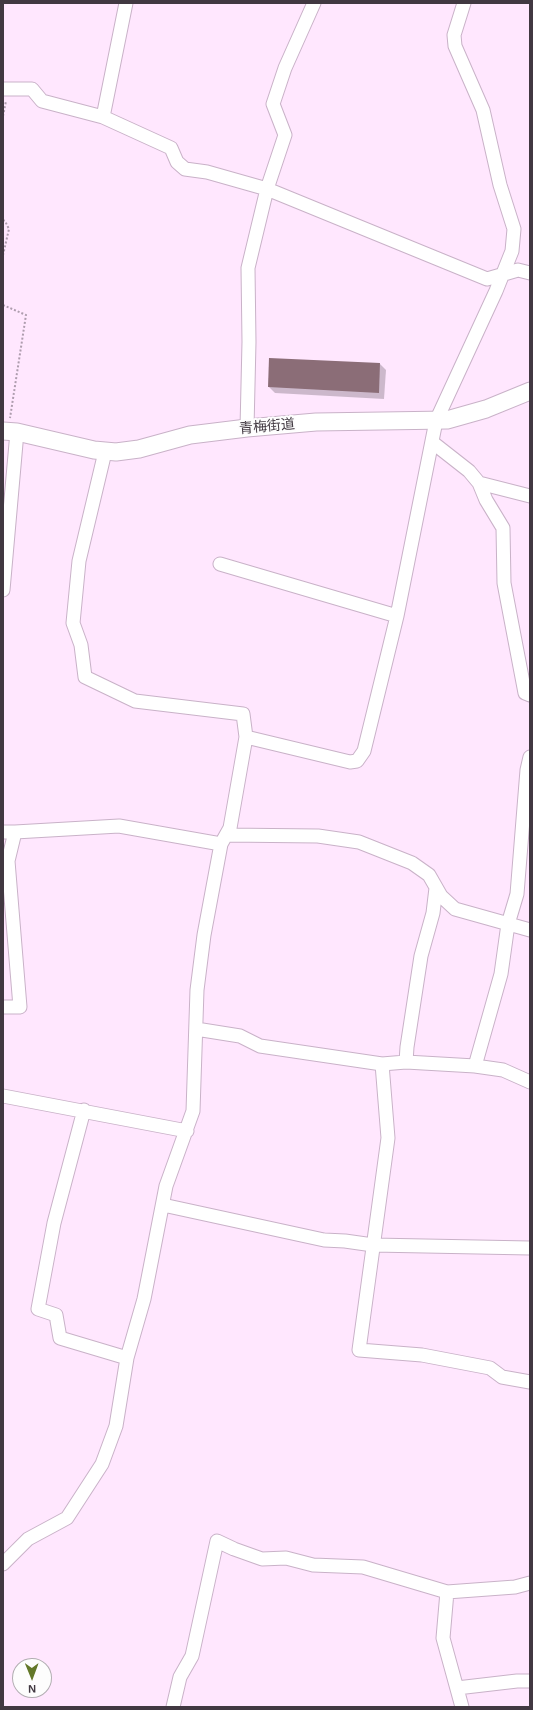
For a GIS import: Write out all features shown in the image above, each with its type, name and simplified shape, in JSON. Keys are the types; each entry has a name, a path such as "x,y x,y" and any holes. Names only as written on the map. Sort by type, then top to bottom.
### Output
{"main road":[{"name":"青梅街道","path":"9,432 105,452 139,449 190,435 247,428 316,422 447,420 486,409 530,391"}],"street":[{"path":"103,117 126,3"},
{"path":"247,428 249,342 248,268 267,189 285,134 273,104 285,68 314,3"},
{"path":"246,737 350,762 357,761 364,751 397,616 436,420 504,273 512,251 514,229 500,184 483,110 455,46 454,35 464,3"},
{"path":"5,89 32,90 42,101 103,117 171,148 177,162 185,169 206,172 267,189 487,280 504,273 518,270 530,273"},
{"path":"3,590 9,432"},
{"path":"432,442 479,483 486,500 503,528 504,583 525,693 530,695"},
{"path":"3,1564 28,1539 67,1518 102,1464 116,1426 127,1358 144,1298 166,1186 194,1111 197,990 204,935 224,839 230,828 246,737 244,714 135,701 85,677 81,645 73,623 78,561 105,452"},
{"path":"479,483 530,496"},
{"path":"220,564 397,616"},
{"path":"475,1066 501,974 508,924 517,894 526,770 530,757"},
{"path":"3,1007 20,1007 8,861 9,832 119,826 224,839 318,836 359,842 412,863 429,874 440,896 455,909 530,930"},
{"path":"406,1062 421,956 433,913 436,888"},
{"path":"196,1029 240,1036 260,1046 382,1064 406,1062 475,1066 503,1070 530,1082"},
{"path":"382,1064 388,1138 359,1350 422,1355 490,1368 502,1377 530,1382"},
{"path":"3,1096 84,1110 187,1131"},
{"path":"84,1110 54,1223 38,1308 56,1315 60,1338 127,1358"},
{"path":"163,1204 324,1240 373,1245 530,1248"},
{"path":"173,1707 180,1677 192,1656 217,1541 262,1559 286,1558 313,1565 363,1567 447,1592 515,1587 530,1583"},
{"path":"447,1592 443,1638 462,1707"},
{"path":"457,1688 517,1681 530,1681"}],"path":[{"path":"3,116 5,89"},
{"path":"3,220 5,220 8,229 3,255"},
{"path":"3,305 26,315 9,432"}],"building":[{"path":"269,358 380,363 379,393 268,387"}]}
